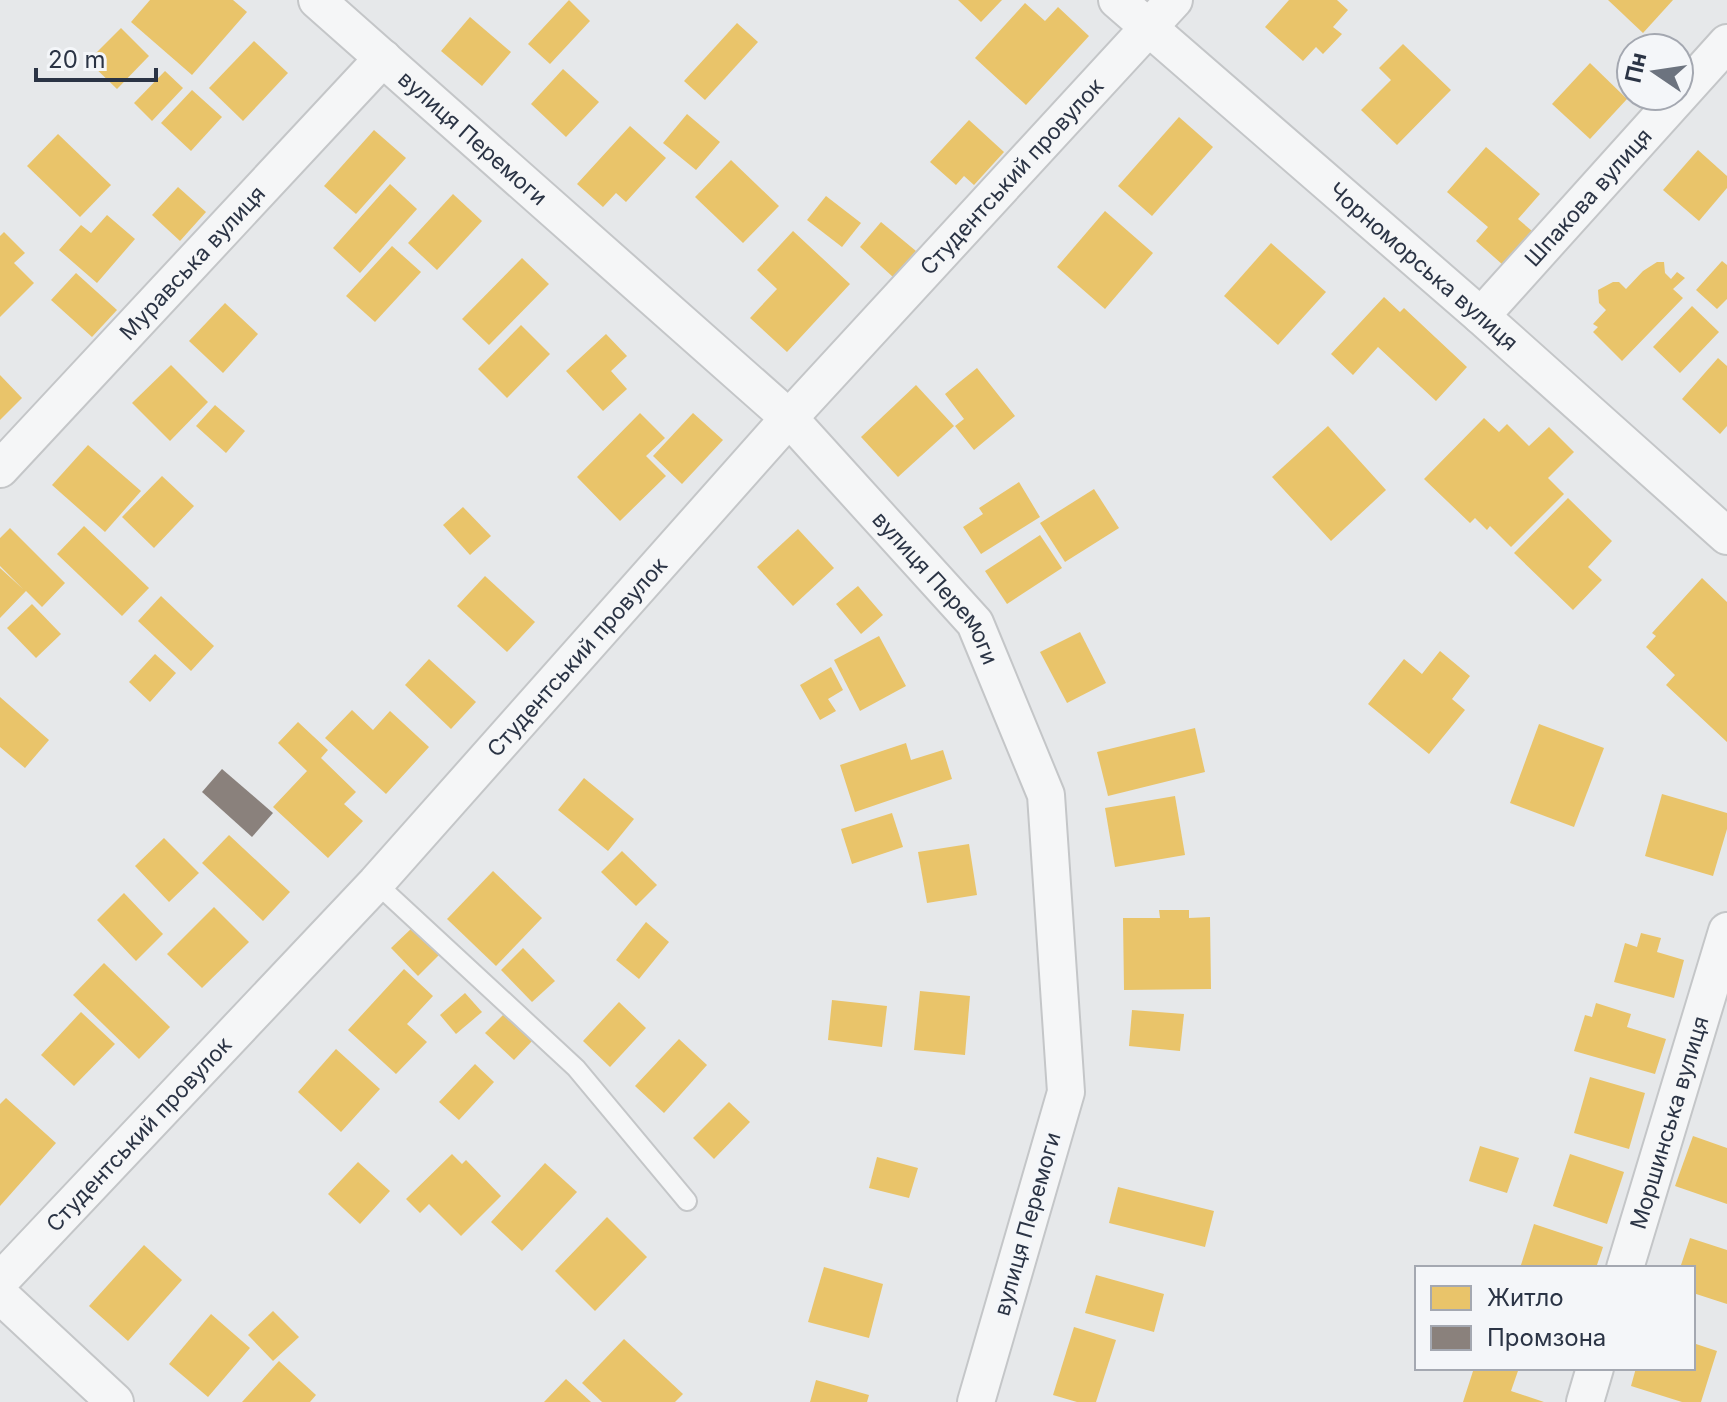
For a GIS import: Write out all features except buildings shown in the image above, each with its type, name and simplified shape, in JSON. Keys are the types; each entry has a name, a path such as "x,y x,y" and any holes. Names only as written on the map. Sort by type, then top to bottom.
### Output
{"street":[{"name":"вулиця Перемоги","path":"317,0 789,418 975,623 1046,795 1066,1092 976,1402"},
{"name":"Чорноморська вулиця","path":"1117,0 1481,316 1727,536"},
{"name":"Студентський провулок","path":"0,1281 376,883 789,418 1174,0"},
{"name":"Шпакова вулиця","path":"1481,316 1727,43"},
{"name":"Муравська вулиця","path":"0,469 383,58"},
{"name":"Моршинська вулиця","path":"1626,1266 1727,931"},
{"path":"0,1295 115,1402"},
{"path":"1585,1402 1594,1370"}],"lane":[{"path":"376,883 576,1068 687,1201"}]}
